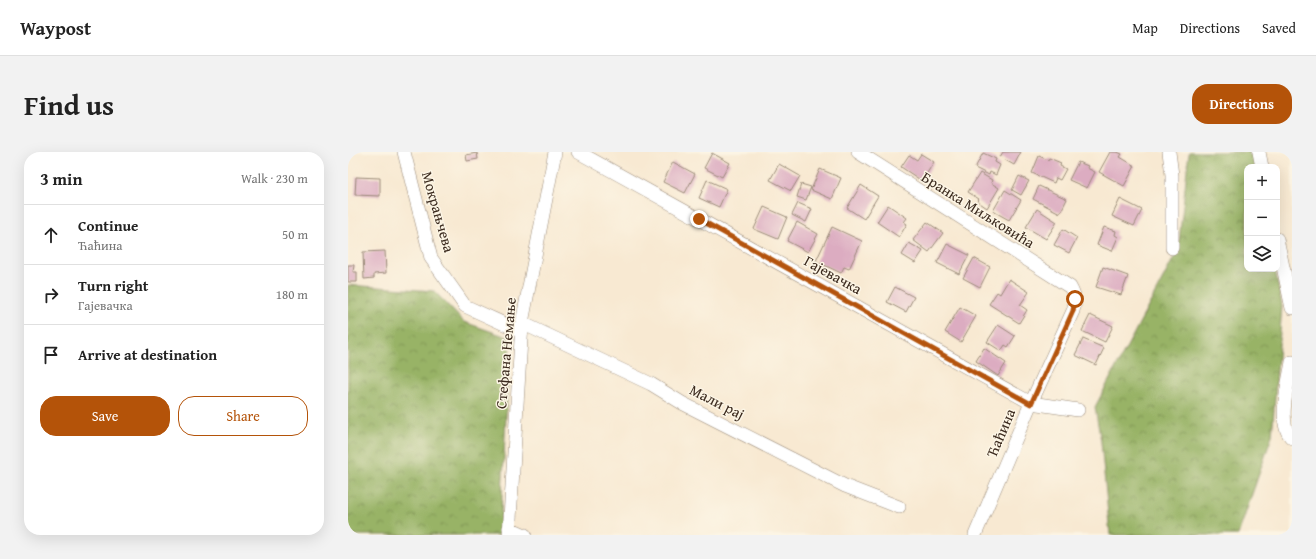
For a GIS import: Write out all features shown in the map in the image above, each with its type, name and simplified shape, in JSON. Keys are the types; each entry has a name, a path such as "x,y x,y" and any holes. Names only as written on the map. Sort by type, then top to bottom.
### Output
{"street":[{"name":"Мокрањчева","path":"404,152 431,258 465,306 522,328"},
{"name":"Стефана Немање","path":"509,532 522,328 554,152"},
{"name":"Гајевачка","path":"578,152 1031,404 1078,410"},
{"name":"Бранка Миљковића","path":"858,152 1070,287 1075,299"},
{"path":"1169,152 1172,175 1172,248"},
{"path":"1259,152 1261,164"},
{"path":"1280,253 1292,308"},
{"name":"Ћаћина","path":"975,535 1031,404 1073,311 1075,299"},
{"name":"Мали рај","path":"522,328 650,384 845,486 899,507"},
{"path":"1292,362 1284,414 1288,435 1292,438"},
{"path":"509,532 525,535"}],"green space":[{"path":"1189,152 1253,152 1255,164 1244,164 1244,272 1276,272 1282,306 1272,436 1238,535 1110,535 1101,442 1095,407 1178,250"},
{"path":"348,285 434,291 464,322 510,338 500,535 348,535"}],"building":[{"path":"1003,152 1021,152 1014,165 1000,157"},
{"path":"1110,152 1122,154 1120,157 1135,166 1124,186 1099,172"},
{"path":"477,153 478,159 467,161 466,155"},
{"path":"712,153 730,163 722,177 704,168"},
{"path":"983,153 996,159 995,162 1000,165 996,175 990,172 989,175 975,168"},
{"path":"921,154 934,162 922,181 901,167 909,155 917,160"},
{"path":"1039,156 1061,163 1060,166 1066,169 1060,180 1056,178 1054,183 1032,173"},
{"path":"673,162 695,174 685,193 663,182"},
{"path":"1078,162 1088,166 1087,168 1095,172 1087,188 1069,180"},
{"path":"779,164 800,176 791,191 770,180"},
{"path":"820,169 841,178 832,199 811,190"},
{"path":"980,173 992,180 991,183 999,188 987,208 977,201 979,199 968,192"},
{"path":"1019,176 1029,181 1021,195 1012,190"},
{"path":"356,177 380,178 380,196 355,195"},
{"path":"707,180 727,189 719,207 699,198"},
{"path":"801,184 811,187 806,200 797,197"},
{"path":"861,185 878,196 864,219 847,208"},
{"path":"1039,186 1067,199 1060,213 1033,199"},
{"path":"1005,190 1021,200 1009,220 993,211"},
{"path":"1120,199 1142,210 1134,226 1112,216"},
{"path":"798,203 812,209 806,222 792,215"},
{"path":"888,205 907,218 904,222 907,224 899,237 877,222"},
{"path":"764,207 787,217 778,239 754,229"},
{"path":"1037,209 1057,222 1046,239 1026,227"},
{"path":"797,222 818,234 808,252 787,241"},
{"path":"927,222 943,233 929,252 913,240"},
{"path":"832,227 862,241 849,269 844,267 841,273 816,261"},
{"path":"1104,227 1116,231 1115,235 1118,237 1112,251 1097,245"},
{"path":"1063,229 1077,238 1069,253 1054,245"},
{"path":"909,243 923,251 915,263 902,255"},
{"path":"947,244 969,255 959,274 937,263"},
{"path":"385,251 386,273 374,274 374,278 364,279 363,252"},
{"path":"974,258 990,267 980,287 963,278"},
{"path":"348,265 354,265 353,272 357,272 357,282 348,282"},
{"path":"1103,267 1128,276 1121,295 1096,287"},
{"path":"1009,279 1029,292 1020,305 1027,310 1019,323 989,304 997,292 1000,294"},
{"path":"895,287 914,297 906,312 887,302"},
{"path":"960,307 976,316 961,342 945,332"},
{"path":"1090,315 1113,326 1105,342 1082,331"},
{"path":"998,325 1015,336 1008,347 1005,345 1001,351 987,342"},
{"path":"1083,339 1104,348 1096,365 1075,355"},
{"path":"984,348 1006,363 998,376 976,361"}],"route":[{"path":"699,219 822,286 1031,404 1073,311 1075,299"}]}
